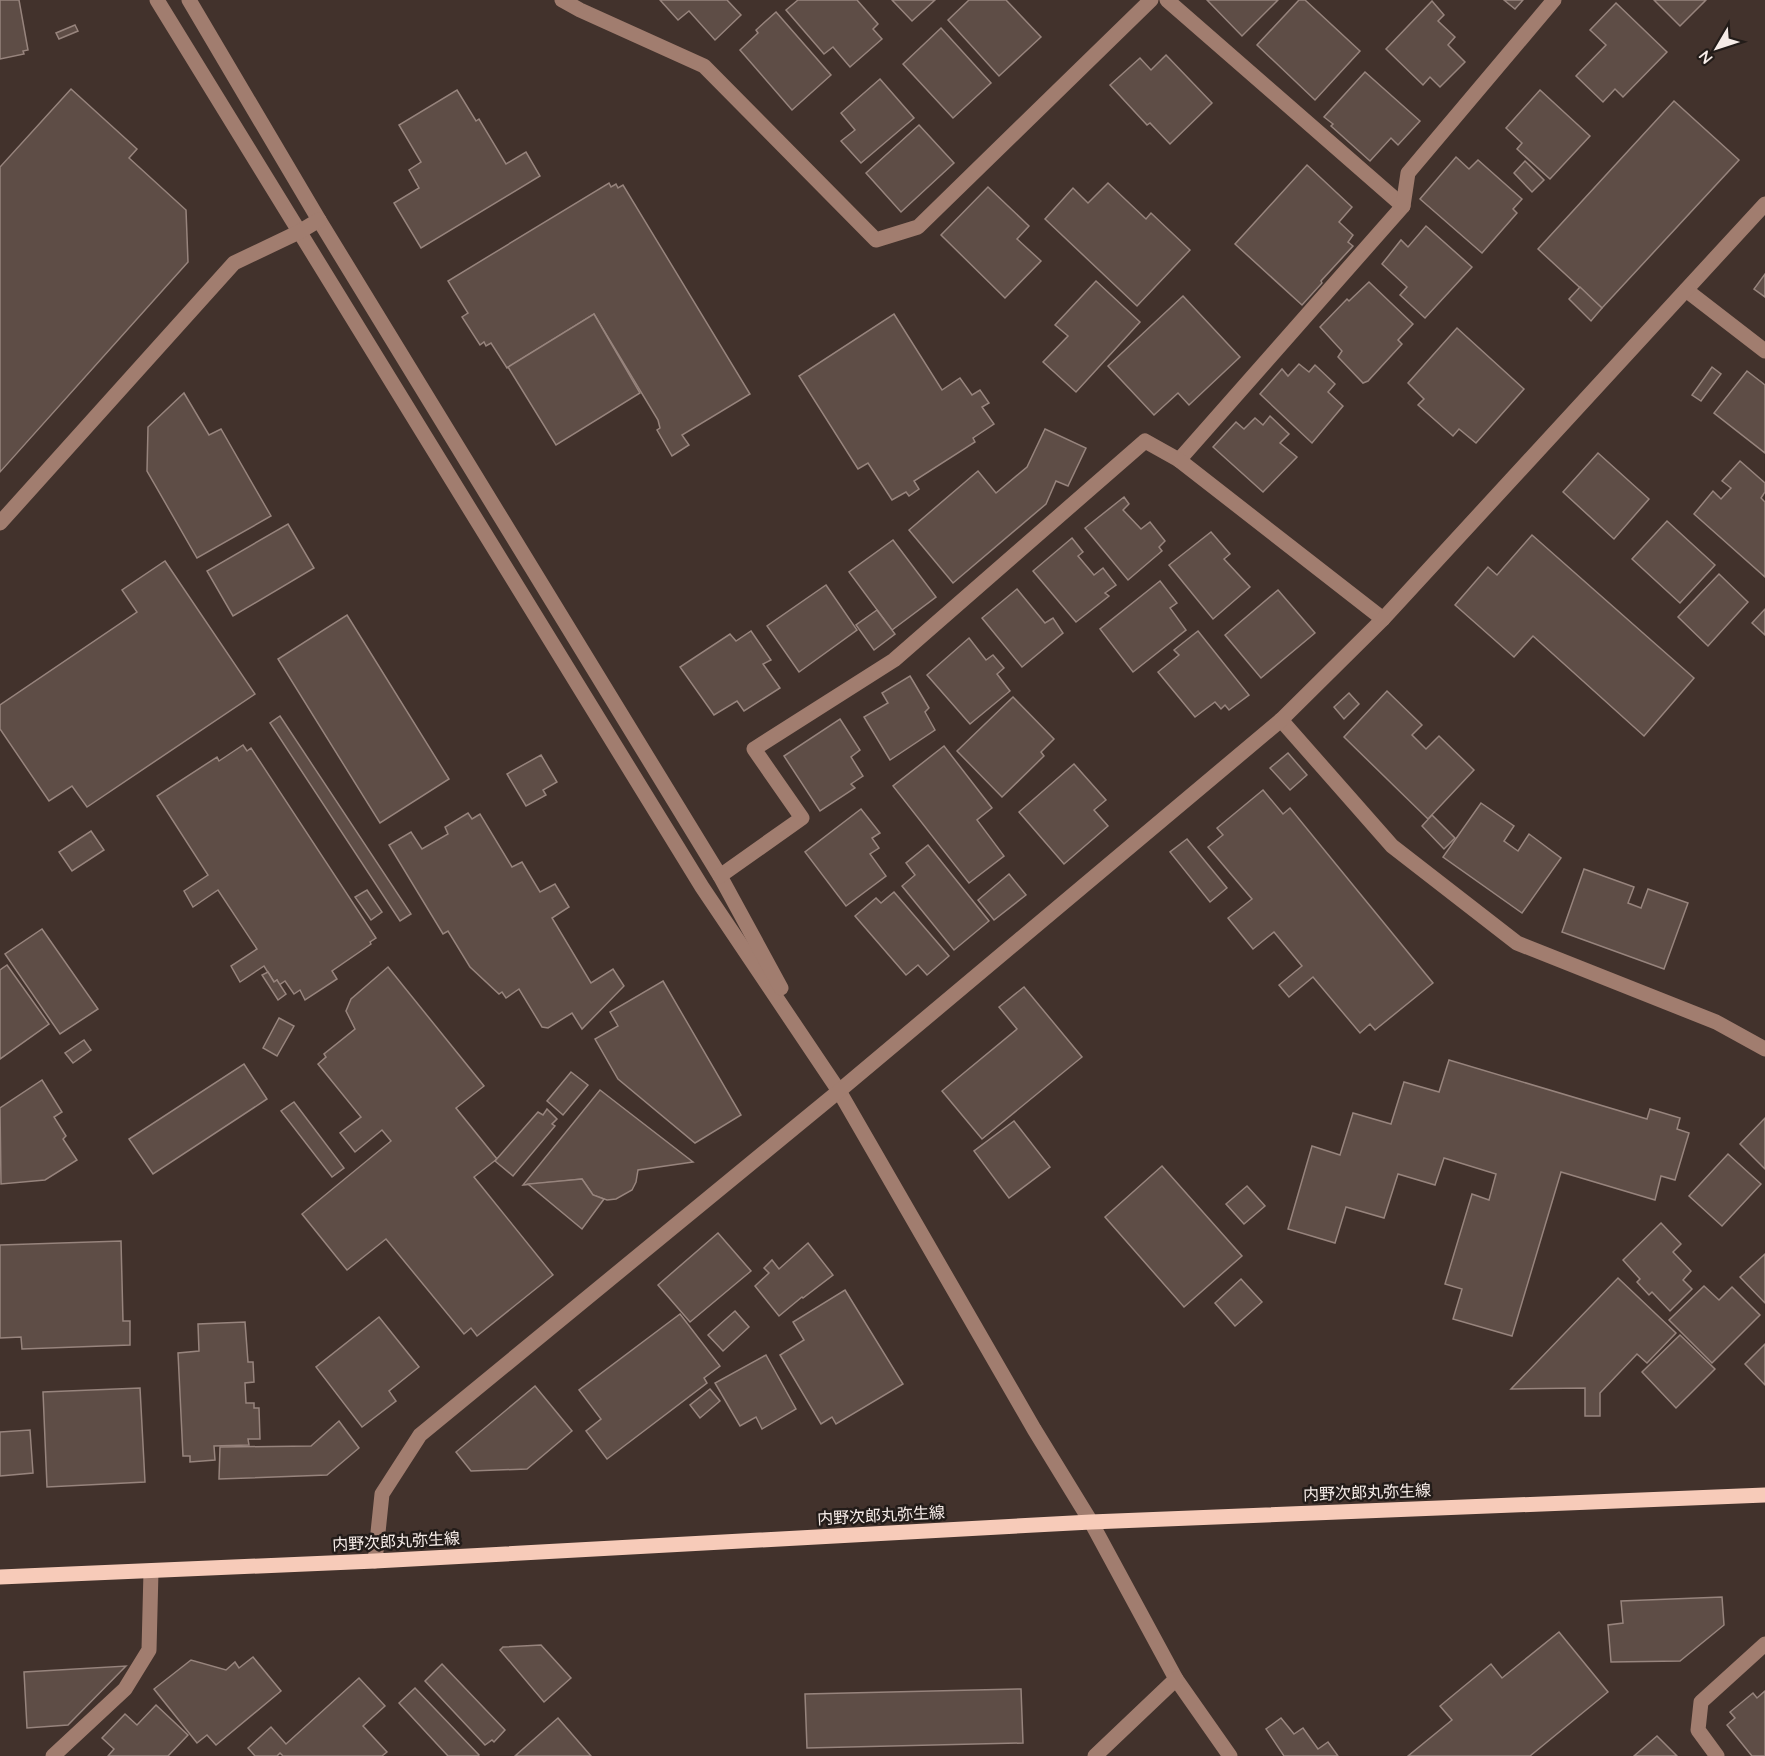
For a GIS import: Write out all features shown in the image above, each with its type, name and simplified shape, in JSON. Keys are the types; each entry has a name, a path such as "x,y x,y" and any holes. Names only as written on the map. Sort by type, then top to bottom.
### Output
{"main road":[{"name":"内野次郎丸弥生線","path":"0,1577 375,1561 1091,1522 1765,1495"}],"street":[{"path":"157,0 702,886 839,1091 1028,1418 1091,1522 1176,1679 1230,1756"},
{"path":"189,0 319,220 720,876 823,1066"},
{"path":"562,0 585,5 704,66 876,240 918,227 1151,0"},
{"path":"1167,0 1403,206"},
{"path":"1179,460 1403,206 1408,173 1554,0"},
{"path":"375,1561 382,1494 420,1435 839,1091 1281,720 1383,620 1765,204"},
{"path":"0,523 234,263 319,220"},
{"path":"1686,290 1765,351"},
{"path":"720,876 802,818 754,748 894,660 1145,441 1179,460 1383,620"},
{"path":"1281,720 1392,846 1517,943 1716,1022 1765,1049"},
{"path":"53,1756 126,1689 149,1650 151,1571"},
{"path":"1718,1756 1698,1730 1701,1702 1765,1644"},
{"path":"1095,1756 1176,1679"}],"building":[{"path":"0,0 19,0 28,50 23,51 24,54 0,59"},
{"path":"660,0 727,0 741,15 715,40 689,11 678,20"},
{"path":"798,0 857,0 878,24 873,29 882,39 850,67 833,47 824,54 786,10"},
{"path":"892,0 935,0 912,21"},
{"path":"969,0 1006,0 1041,37 999,76 948,20"},
{"path":"1207,0 1278,0 1242,36"},
{"path":"1299,0 1305,0 1360,51 1315,100 1257,45"},
{"path":"1504,0 1523,0 1515,9"},
{"path":"1654,0 1706,0 1680,26"},
{"path":"1432,1 1444,15 1438,21 1455,37 1448,45 1465,62 1440,87 1430,77 1423,85 1386,49"},
{"path":"1616,3 1667,52 1623,97 1615,89 1603,102 1576,76 1606,45 1590,30"},
{"path":"776,12 831,75 792,110 740,50 758,33 756,30"},
{"path":"75,25 78,31 59,39 56,33"},
{"path":"941,28 991,83 953,118 903,64"},
{"path":"1166,55 1212,103 1170,144 1150,123 1147,125 1110,85 1140,58 1151,70"},
{"path":"1365,72 1420,121 1398,145 1391,138 1370,161 1324,117"},
{"path":"880,79 914,118 861,163 841,141 855,130 841,113"},
{"path":"71,89 137,149 129,158 186,210 188,262 0,472 0,167"},
{"path":"457,90 476,121 479,119 506,164 526,152 540,176 421,248 394,203 419,188 409,170 421,162 399,125"},
{"path":"1540,90 1590,136 1550,179 1517,149 1522,143 1506,128"},
{"path":"1674,101 1739,160 1602,308 1538,249"},
{"path":"919,125 954,163 901,212 866,173"},
{"path":"1456,157 1469,169 1478,160 1522,199 1513,209 1517,213 1482,253 1420,199"},
{"path":"1525,161 1544,180 1532,192 1514,173"},
{"path":"1307,165 1352,207 1339,222 1353,235 1348,242 1353,246 1302,305 1235,244"},
{"path":"609,183 611,187 616,184 618,188 623,185 750,394 682,435 689,445 672,456 657,430 660,428 658,420 594,314 507,368 491,343 486,346 484,342 480,345 462,317 468,313 448,281"},
{"path":"1108,183 1146,219 1151,213 1190,250 1137,306 1045,219 1073,188 1088,203"},
{"path":"988,187 1029,226 1017,239 1041,261 1005,298 941,235"},
{"path":"1426,226 1472,267 1425,318 1400,295 1407,287 1382,264 1401,240 1408,247"},
{"path":"1765,274 1765,297 1754,289"},
{"path":"1096,281 1140,322 1076,392 1043,362 1068,336 1055,325"},
{"path":"1369,282 1413,324 1398,340 1402,344 1368,381 1363,383 1338,357 1342,351 1320,327 1347,299 1349,301"},
{"path":"1580,287 1602,308 1591,321 1569,299"},
{"path":"1183,296 1240,357 1189,405 1178,393 1154,415 1108,366"},
{"path":"594,314 640,393 556,445 508,367"},
{"path":"894,314 942,390 960,378 972,395 980,390 989,403 982,407 994,424 973,438 975,442 914,481 919,489 909,496 906,492 892,500 868,463 858,469 799,376"},
{"path":"1457,328 1524,389 1476,443 1459,429 1453,436 1418,405 1424,399 1408,383"},
{"path":"1299,364 1309,372 1315,365 1335,384 1328,392 1343,406 1312,443 1260,394 1282,369 1288,376"},
{"path":"1712,367 1721,374 1701,401 1692,395"},
{"path":"1747,371 1765,385 1765,453 1714,413"},
{"path":"184,393 209,435 221,429 271,516 197,558 147,471 148,427"},
{"path":"1270,416 1289,434 1280,443 1297,457 1263,492 1213,447 1236,422 1244,429 1255,418 1263,425"},
{"path":"1045,429 1086,448 1068,486 1056,481 1046,504 953,583 909,530 978,471 996,493 1027,467"},
{"path":"1598,453 1649,499 1614,539 1563,492"},
{"path":"1740,461 1765,483 1765,492 1761,498 1765,502 1765,577 1694,514 1713,491 1721,499 1731,488 1722,481"},
{"path":"1124,497 1129,504 1123,510 1141,529 1150,522 1165,541 1159,547 1162,551 1128,580 1085,528"},
{"path":"1667,521 1715,565 1680,603 1632,559"},
{"path":"288,524 314,568 233,616 207,571"},
{"path":"1211,532 1230,554 1224,559 1250,587 1213,619 1169,565"},
{"path":"1532,535 1694,678 1644,736 1533,636 1514,657 1455,605 1488,567 1497,575"},
{"path":"1072,538 1083,552 1078,556 1094,575 1103,568 1116,585 1105,593 1109,596 1076,622 1033,571"},
{"path":"893,540 936,597 892,630 849,572"},
{"path":"165,561 255,694 87,807 72,786 49,801 0,729 0,705 137,612 122,590"},
{"path":"1719,574 1748,602 1708,646 1678,617"},
{"path":"1160,581 1177,603 1170,608 1186,630 1133,672 1100,629"},
{"path":"826,585 857,630 799,672 767,626"},
{"path":"1017,589 1045,623 1053,618 1063,633 1022,667 982,618"},
{"path":"1278,590 1315,633 1261,678 1225,635"},
{"path":"1765,609 1765,635 1752,623"},
{"path":"877,610 895,634 874,650 856,625"},
{"path":"347,615 449,779 380,823 278,659"},
{"path":"751,631 771,660 763,664 780,688 744,711 737,701 714,715 680,667 730,634 736,641"},
{"path":"1198,631 1249,695 1229,710 1225,705 1221,709 1215,702 1195,717 1158,672 1179,655 1174,650"},
{"path":"969,638 986,660 993,655 1004,668 997,674 1010,691 970,724 927,675"},
{"path":"910,676 929,708 925,712 935,730 890,760 864,717 888,703 882,693"},
{"path":"1387,691 1422,725 1412,735 1426,749 1439,736 1474,770 1428,819 1344,737"},
{"path":"1349,693 1359,704 1344,719 1334,707"},
{"path":"1013,697 1054,739 1041,752 1044,756 1002,797 957,751"},
{"path":"280,716 411,914 400,921 270,723"},
{"path":"840,719 860,750 851,757 863,776 851,784 855,788 820,811 784,756"},
{"path":"243,745 247,751 251,748 376,938 370,942 371,944 332,971 337,979 305,1000 300,990 294,994 285,981 279,985 277,980 274,982 264,966 240,982 231,966 257,949 218,890 193,907 184,891 208,875 157,796 217,757 219,761"},
{"path":"944,746 992,808 977,820 1004,856 969,883 893,786"},
{"path":"1288,753 1307,775 1290,790 1270,768"},
{"path":"541,755 557,782 543,790 546,795 526,806 507,774"},
{"path":"1074,764 1106,800 1094,810 1108,826 1064,864 1019,812"},
{"path":"1263,790 1283,814 1290,808 1433,983 1375,1030 1370,1024 1360,1033 1313,977 1289,997 1279,985 1302,966 1274,932 1253,949 1228,918 1252,899 1208,847 1223,835 1217,828"},
{"path":"1481,803 1514,826 1504,841 1518,851 1529,834 1561,858 1522,913 1443,857"},
{"path":"861,809 880,833 872,838 879,848 870,854 886,876 846,906 805,852"},
{"path":"468,813 472,819 480,814 512,867 522,862 540,892 555,884 569,907 552,918 591,983 613,969 624,986 582,1029 572,1013 548,1028 542,1027 519,989 506,998 502,992 499,994 470,967 448,931 443,934 389,845 411,832 422,849 448,834 445,827"},
{"path":"1432,815 1455,838 1444,849 1422,826"},
{"path":"91,831 104,850 72,871 59,852"},
{"path":"1187,839 1227,888 1210,902 1170,852"},
{"path":"928,845 989,921 954,950 902,886 915,875 906,863"},
{"path":"1584,869 1634,887 1628,903 1641,908 1648,889 1688,903 1664,969 1562,932"},
{"path":"1009,874 1026,895 994,920 978,900"},
{"path":"367,890 382,912 371,920 355,897"},
{"path":"894,892 949,956 927,975 918,965 906,975 855,916 876,898 881,903"},
{"path":"42,929 98,1009 60,1034 5,954"},
{"path":"7,965 49,1024 0,1059 0,970"},
{"path":"388,967 484,1086 456,1108 497,1159 474,1177 553,1275 477,1336 471,1328 464,1334 386,1239 347,1270 302,1214 391,1141 382,1130 355,1152 340,1133 361,1117 318,1064 326,1057 324,1054 355,1029 346,1011 351,999"},
{"path":"268,972 274,982 277,980 286,994 278,1000 262,975"},
{"path":"663,981 741,1115 695,1143 618,1079 595,1039 618,1026 610,1012"},
{"path":"1024,987 1082,1057 982,1139 942,1091 1017,1029 999,1007"},
{"path":"279,1018 294,1026 277,1056 263,1048"},
{"path":"84,1040 91,1050 73,1063 65,1053"},
{"path":"1449,1060 1647,1119 1650,1109 1680,1118 1677,1129 1689,1133 1675,1180 1661,1176 1655,1200 1561,1172 1512,1336 1453,1319 1462,1289 1445,1284 1472,1194 1489,1200 1496,1174 1444,1158 1435,1185 1398,1174 1384,1218 1346,1207 1335,1243 1288,1229 1312,1146 1340,1155 1353,1113 1391,1124 1404,1082 1439,1092"},
{"path":"244,1064 267,1099 153,1174 129,1139"},
{"path":"571,1072 588,1085 563,1115 547,1101"},
{"path":"42,1080 62,1112 54,1117 66,1136 63,1139 77,1160 45,1180 1,1184 0,1108"},
{"path":"600,1090 693,1162 638,1170 632,1190 616,1199 607,1200 593,1195 582,1179 523,1185"},
{"path":"294,1102 344,1168 332,1177 281,1111"},
{"path":"547,1109 557,1119 552,1124 555,1126 513,1176 495,1161 538,1112 543,1115"},
{"path":"1765,1118 1765,1169 1740,1144"},
{"path":"1014,1121 1050,1167 1009,1198 974,1151"},
{"path":"1728,1154 1761,1184 1722,1226 1689,1196"},
{"path":"1162,1166 1242,1256 1184,1307 1105,1217"},
{"path":"582,1179 593,1195 604,1199 582,1229 528,1184"},
{"path":"1247,1186 1265,1206 1244,1224 1226,1204"},
{"path":"1661,1223 1681,1244 1673,1252 1691,1271 1683,1280 1692,1289 1670,1311 1652,1292 1649,1295 1637,1282 1640,1279 1623,1260"},
{"path":"718,1233 751,1271 690,1322 658,1285"},
{"path":"121,1241 123,1321 130,1321 130,1345 22,1349 21,1337 0,1338 0,1245"},
{"path":"808,1243 833,1275 779,1316 755,1286 769,1273 764,1268 772,1260 779,1269"},
{"path":"1765,1254 1765,1303 1740,1277"},
{"path":"1618,1278 1676,1333 1647,1363 1637,1354 1600,1393 1600,1416 1585,1416 1585,1388 1511,1389"},
{"path":"1241,1279 1262,1302 1235,1326 1215,1303"},
{"path":"1704,1286 1719,1300 1732,1287 1760,1315 1712,1363 1669,1320"},
{"path":"845,1290 903,1384 836,1424 832,1417 821,1424 780,1355 804,1340 793,1322"},
{"path":"735,1311 749,1327 723,1351 708,1335"},
{"path":"680,1314 720,1366 704,1378 707,1383 607,1459 586,1431 601,1419 579,1390"},
{"path":"379,1317 419,1367 389,1391 396,1401 362,1427 316,1367"},
{"path":"245,1322 248,1362 253,1362 254,1382 245,1383 246,1403 254,1403 254,1408 259,1408 260,1439 248,1439 249,1445 214,1446 215,1460 190,1462 190,1456 183,1456 178,1353 199,1351 198,1324"},
{"path":"1680,1335 1715,1369 1676,1408 1642,1372"},
{"path":"1765,1344 1765,1385 1745,1364"},
{"path":"766,1355 796,1409 762,1429 756,1417 740,1426 715,1383"},
{"path":"535,1386 572,1431 527,1469 471,1471 456,1452"},
{"path":"140,1388 145,1482 47,1487 43,1392"},
{"path":"710,1389 720,1401 700,1418 690,1405"},
{"path":"339,1421 359,1448 327,1475 219,1479 220,1447 311,1446"},
{"path":"30,1430 33,1473 0,1476 0,1432"},
{"path":"1722,1597 1724,1625 1680,1661 1611,1662 1608,1625 1623,1623 1621,1601"},
{"path":"1559,1632 1608,1692 1530,1756 1408,1756 1452,1720 1440,1706 1491,1664 1502,1678"},
{"path":"541,1645 571,1678 544,1702 500,1650 503,1647"},
{"path":"253,1657 281,1691 216,1745 207,1735 197,1743 154,1689 191,1660 226,1670 235,1662 239,1668"},
{"path":"442,1664 505,1730 494,1742 492,1740 485,1745 425,1681"},
{"path":"126,1666 68,1725 27,1728 24,1672"},
{"path":"359,1678 385,1706 363,1726 387,1752 382,1756 283,1756 280,1753 277,1756 255,1756 248,1748 271,1727 286,1744"},
{"path":"415,1688 478,1756 448,1756 399,1703"},
{"path":"1021,1689 1023,1743 807,1748 805,1694"},
{"path":"1765,1691 1765,1756 1752,1756 1727,1725 1735,1718 1730,1712 1753,1693 1757,1698"},
{"path":"156,1705 188,1735 168,1756 108,1756 114,1749 102,1738 125,1714 137,1725"},
{"path":"558,1718 591,1756 515,1756"},
{"path":"1281,1718 1294,1734 1303,1728 1318,1749 1328,1742 1338,1756 1284,1756 1266,1729"},
{"path":"1657,1736 1677,1756 1634,1756"}]}
